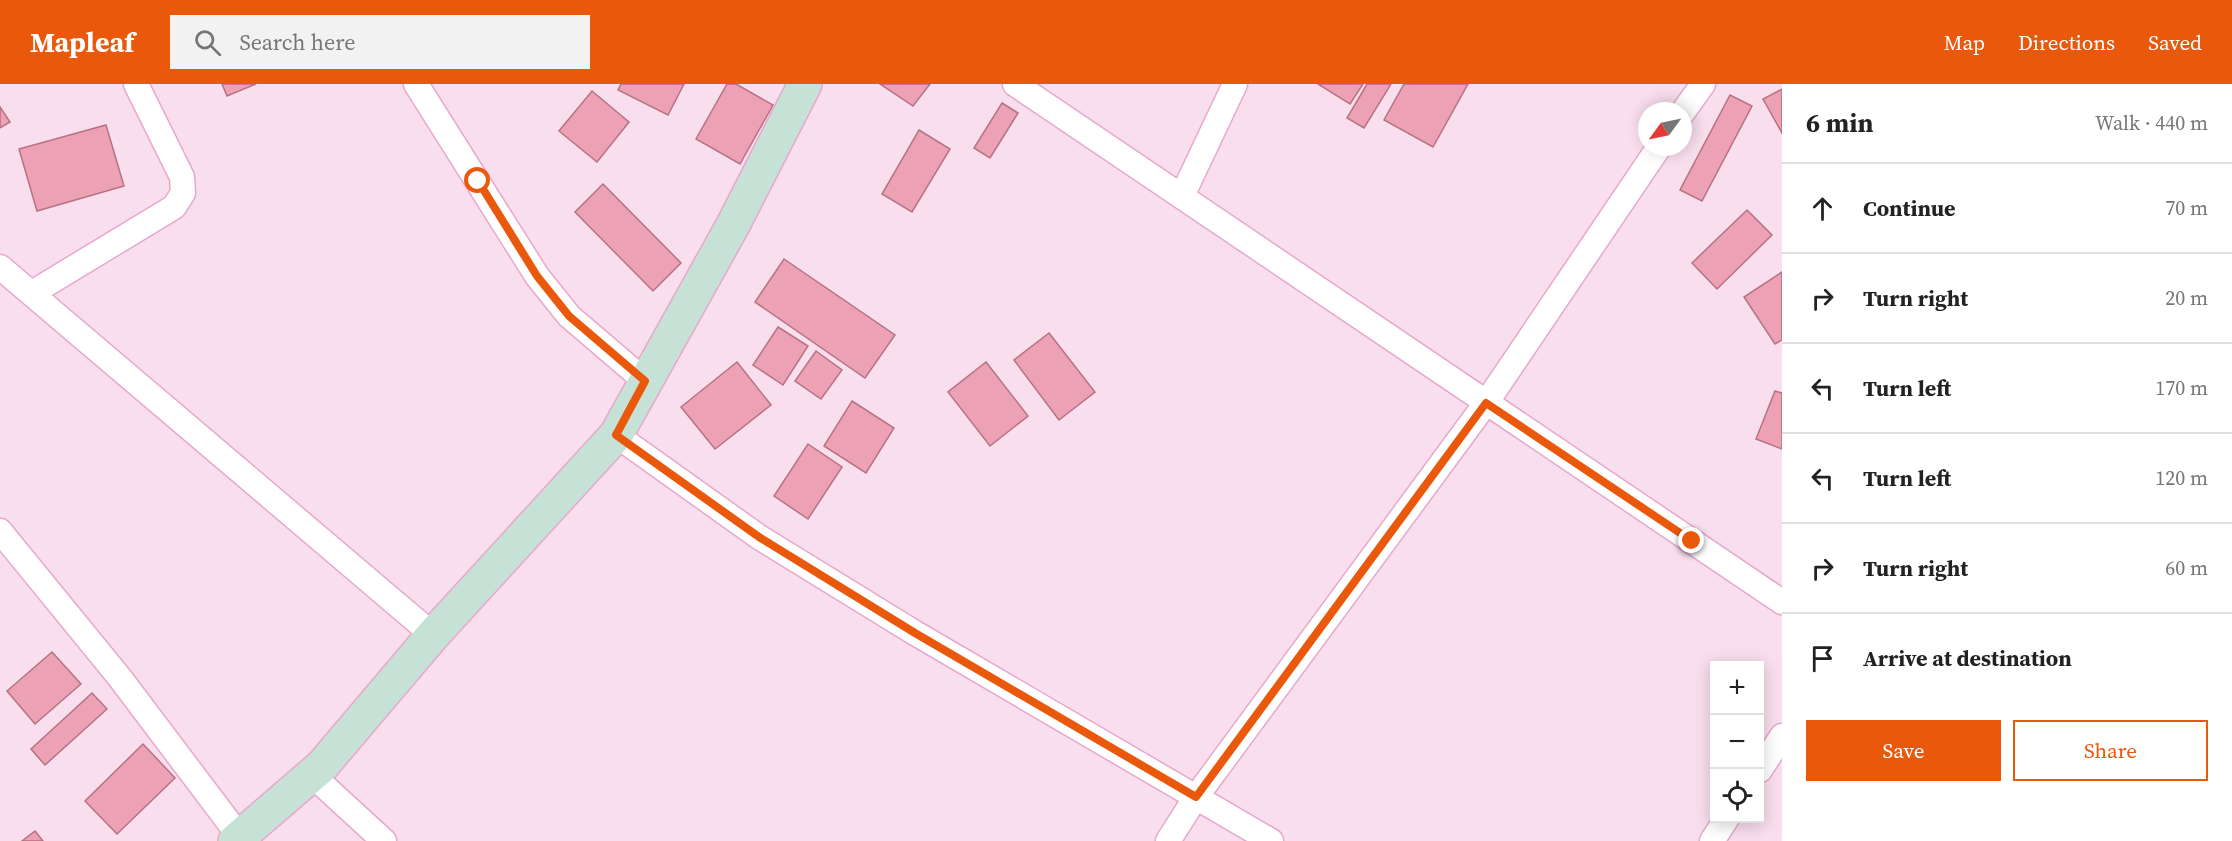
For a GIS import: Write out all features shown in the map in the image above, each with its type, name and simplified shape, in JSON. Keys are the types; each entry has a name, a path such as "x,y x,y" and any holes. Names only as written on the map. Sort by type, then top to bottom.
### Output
{"main road":[{"path":"237,839 312,775 433,635 616,435 732,225 805,84"}],"street":[{"path":"32,293 174,207 183,193 182,177 136,84"},
{"path":"416,84 537,276 569,316 645,381"},
{"path":"1015,84 1782,602"},
{"path":"1182,196 1235,84"},
{"path":"1690,102 1703,84"},
{"path":"1168,841 1196,797 1486,403 1653,156"},
{"path":"0,267 433,635"},
{"path":"616,435 759,537 915,633 1271,841"},
{"path":"0,531 120,678 237,839"},
{"path":"1761,769 1782,736"},
{"path":"312,775 384,841"},
{"path":"1712,841 1724,823"}],"building":[{"path":"222,84 256,84 227,96"},
{"path":"621,84 684,84 668,115 618,90"},
{"path":"727,84 736,84 773,105 740,164 696,139"},
{"path":"880,84 930,84 913,106"},
{"path":"1318,84 1363,84 1350,104"},
{"path":"1367,84 1391,84 1364,128 1347,118"},
{"path":"1404,84 1468,84 1433,147 1384,120"},
{"path":"1782,89 1782,133 1763,99"},
{"path":"592,91 629,122 597,162 559,131"},
{"path":"1730,95 1752,106 1702,201 1680,190"},
{"path":"1002,103 1018,113 990,158 974,148"},
{"path":"0,107 10,122 0,128"},
{"path":"106,125 124,186 37,211 19,149"},
{"path":"919,130 950,149 912,212 882,194"},
{"path":"603,184 681,263 653,291 575,212"},
{"path":"1747,210 1772,235 1717,289 1692,263"},
{"path":"784,259 895,335 865,378 755,302"},
{"path":"1782,272 1782,340 1775,344 1744,297"},
{"path":"778,327 808,346 783,385 753,365"},
{"path":"1049,333 1095,392 1059,420 1014,360"},
{"path":"816,351 842,370 821,399 795,381"},
{"path":"737,362 771,405 715,449 681,407"},
{"path":"986,362 1028,416 990,446 948,392"},
{"path":"1775,391 1782,393 1782,449 1756,439"},
{"path":"852,401 894,428 866,473 824,446"},
{"path":"808,444 842,467 808,519 774,496"},
{"path":"52,652 81,684 35,724 7,691"},
{"path":"92,693 107,709 45,765 31,749"},
{"path":"143,744 175,778 117,834 85,801"},
{"path":"35,831 43,841 22,841"}],"route":[{"path":"478,181 537,276 569,316 645,381 616,435 759,537 915,633 1196,797 1486,403 1692,541"}]}
